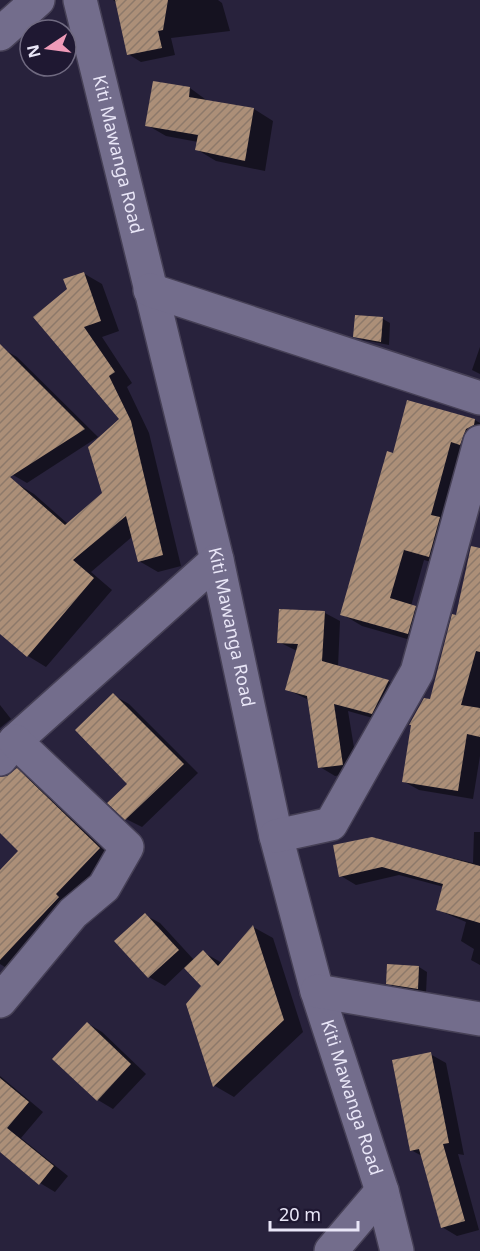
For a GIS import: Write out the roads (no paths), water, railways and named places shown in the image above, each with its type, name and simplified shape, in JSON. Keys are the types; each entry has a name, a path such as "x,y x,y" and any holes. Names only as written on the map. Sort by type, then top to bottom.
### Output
{"street":[{"path":"0,34 38,0"},
{"name":"Kiti Mawanga Road","path":"80,0 217,560 276,836 317,991 382,1191 397,1251"},
{"path":"150,290 480,398"},
{"path":"276,836 331,824 417,672 480,442"},
{"path":"0,1001 73,913 105,887 127,847 7,750 217,560"},
{"path":"317,991 480,1019"},
{"path":"331,1251 382,1191"}]}
